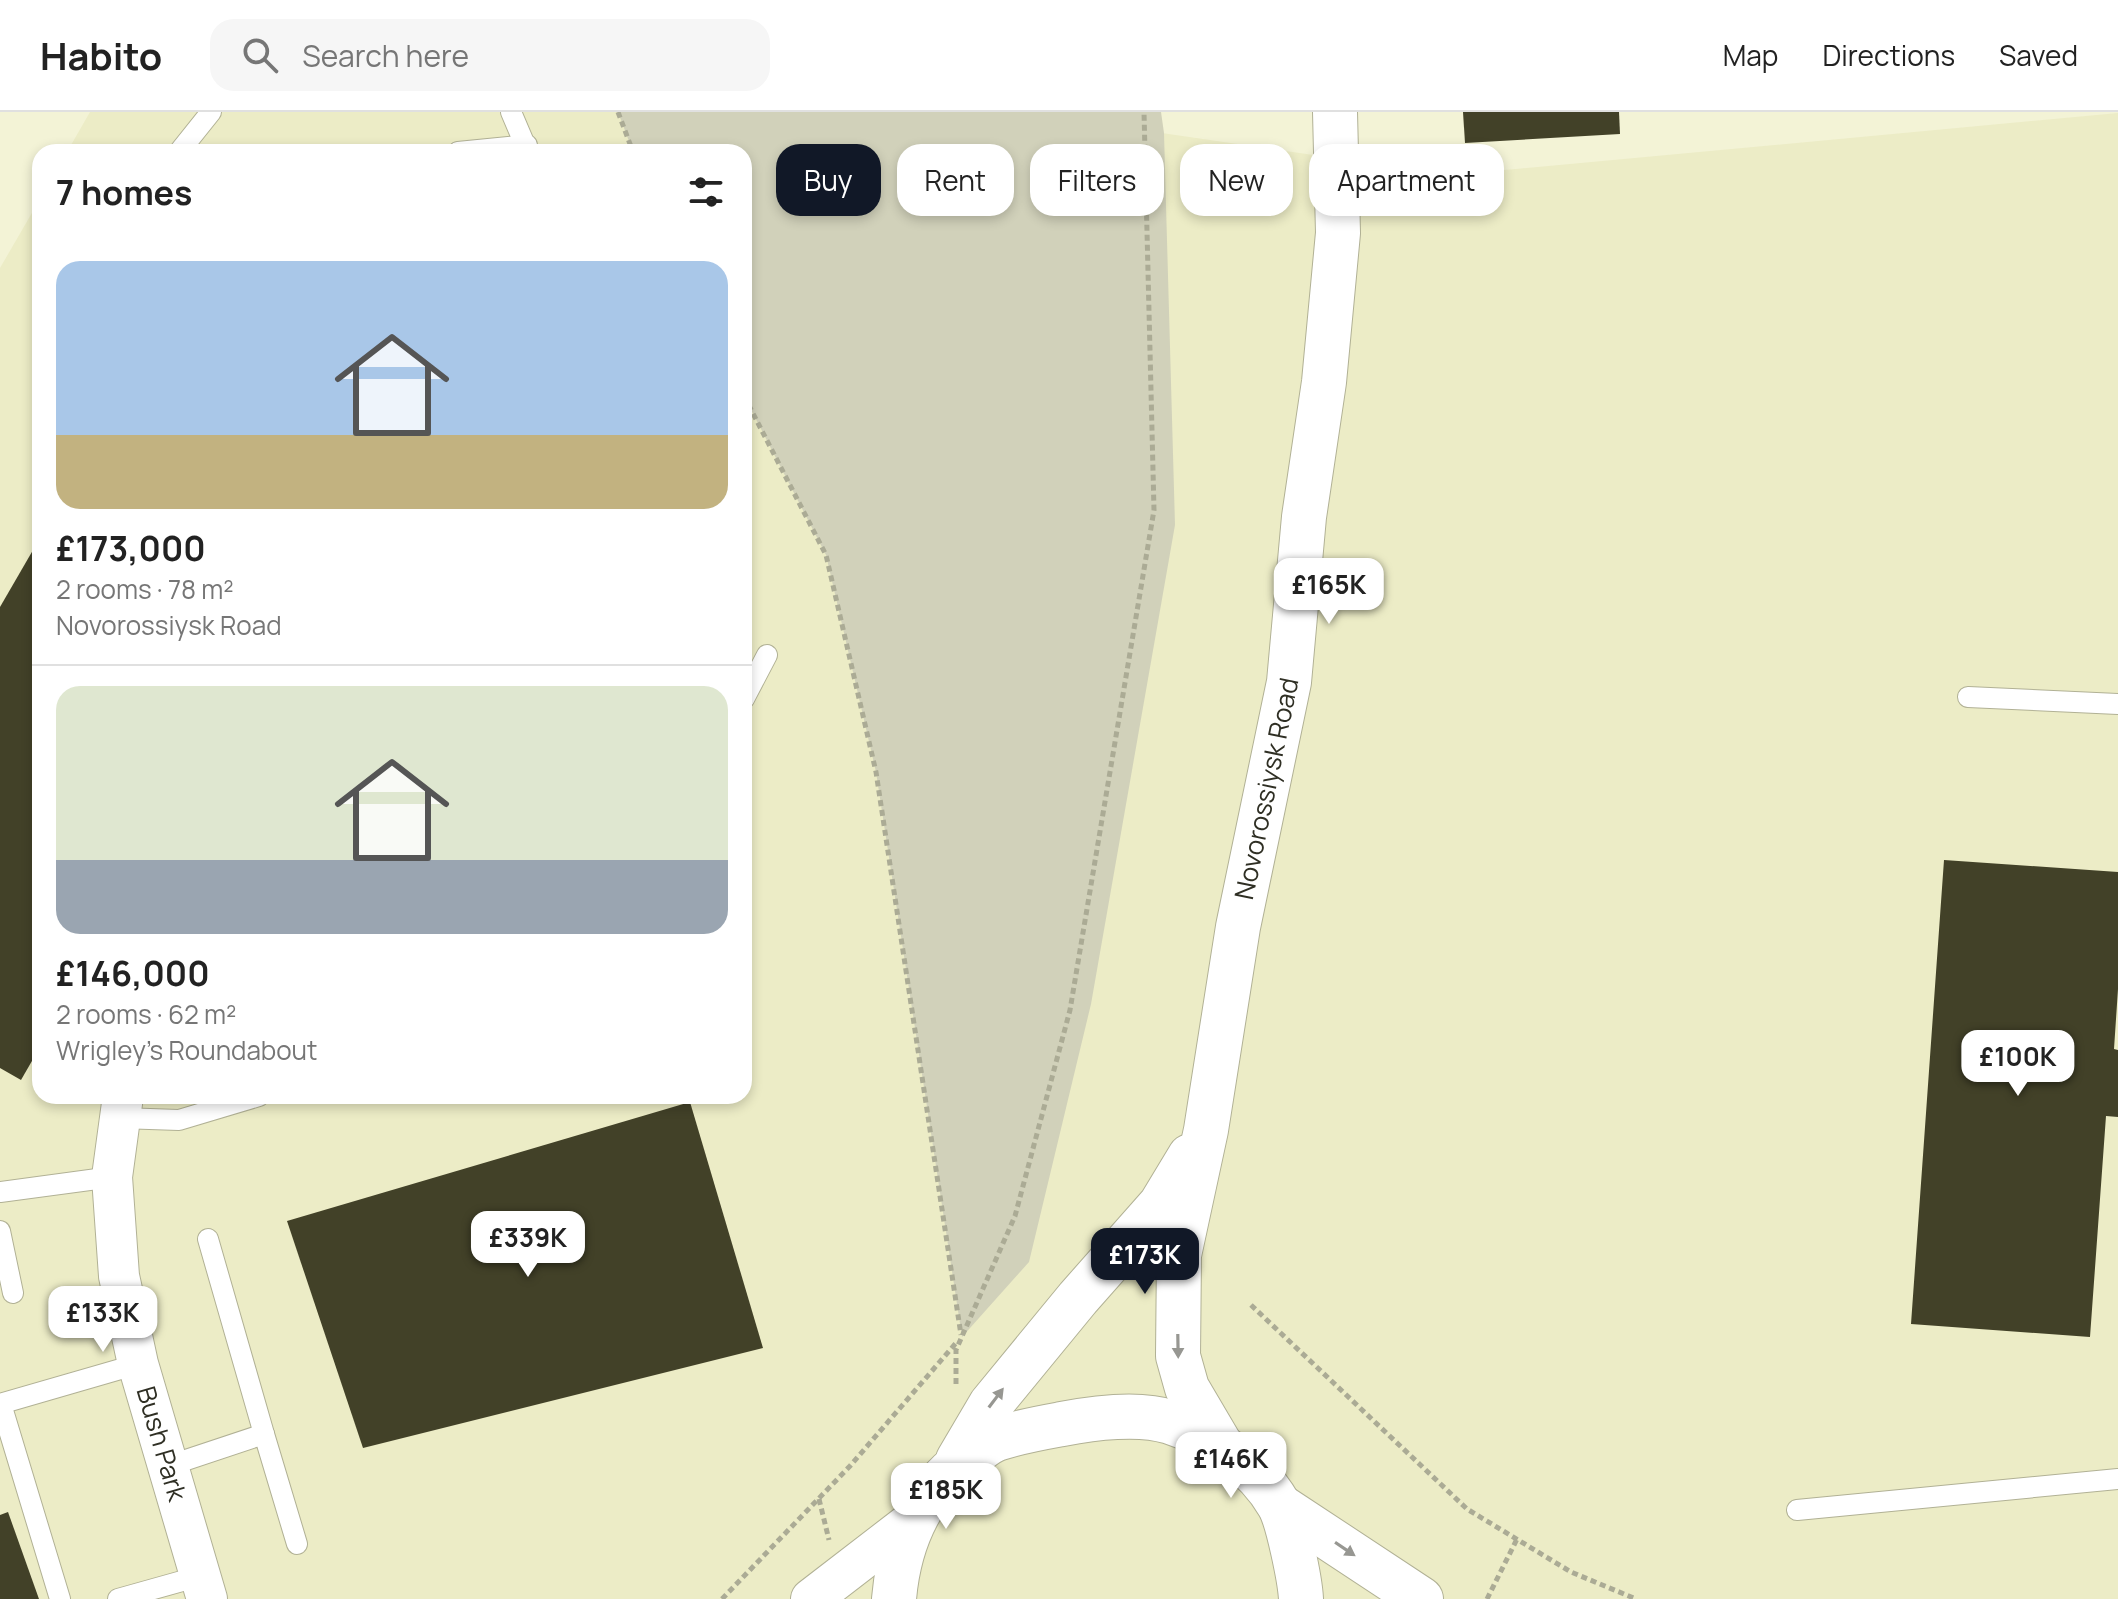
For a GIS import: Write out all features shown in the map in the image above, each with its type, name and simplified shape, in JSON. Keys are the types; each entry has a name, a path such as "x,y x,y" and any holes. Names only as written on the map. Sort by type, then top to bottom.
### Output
{"main road":[{"name":"Novorossiysk Road","path":"1220,1444 1187,1388 1178,1356 1179,1255 1206,1130 1238,927 1289,682 1304,517 1324,382 1338,233 1335,112"},
{"name":"Novorossiysk Road","path":"956,1464 991,1404 1161,1204 1206,1130"},
{"path":"894,1599 896,1574 911,1522 929,1494 956,1464 994,1440 1105,1416 1168,1421 1220,1444 1252,1472 1280,1506 1421,1599"},
{"path":"1280,1506 1300,1581 1301,1599"}],"street":[{"name":"Bush Park","path":"121,1107 112,1177 119,1276 138,1364 203,1588"},
{"path":"811,1599 911,1522"}],"lane":[{"path":"185,144 211,112"},
{"path":"511,112 526,144"},
{"path":"752,684 767,655"},
{"path":"1968,697 2118,704"},
{"path":"121,1107 179,1120 232,1104"},
{"path":"0,1192 112,1177"},
{"path":"0,1231 13,1293"},
{"path":"208,1239 297,1544"},
{"path":"60,1599 0,1404 138,1364"},
{"path":"168,1466 264,1434"},
{"path":"1797,1510 2118,1479"},
{"path":"118,1599 203,1588"}],"path":[{"path":"618,112 630,144"},
{"path":"956,1393 956,1350 1015,1216 1070,1010 1154,510 1144,112"},
{"path":"722,1599 850,1466 962,1337 876,772 826,555 752,412"},
{"path":"1251,1305 1467,1509 1571,1572 1636,1599"},
{"path":"1487,1599 1517,1539"}],"shaded area":[{"path":"90,112 1017,112 1238,144 1180,144 1180,216 1293,216 1293,152 1309,154 1309,216 1504,216 1504,170 2118,113 2118,1599 0,1599 0,268 32,213 32,1104 752,1104 752,144 72,144"},
{"path":"618,112 1161,112 1164,133 1175,525 1091,1004 1029,1262 962,1337 876,772 826,555 752,412 752,144 630,144"}],"building":[{"path":"1463,112 1619,112 1620,134 1465,143"},
{"path":"32,552 32,1061 21,1080 0,1068 0,607"},
{"path":"1944,860 2118,872 2118,989 2114,1049 2118,1050 2118,1117 2106,1116 2090,1337 1911,1324"},
{"path":"691,1104 763,1348 363,1448 287,1221"},
{"path":"8,1512 39,1599 0,1599 0,1515"}]}
